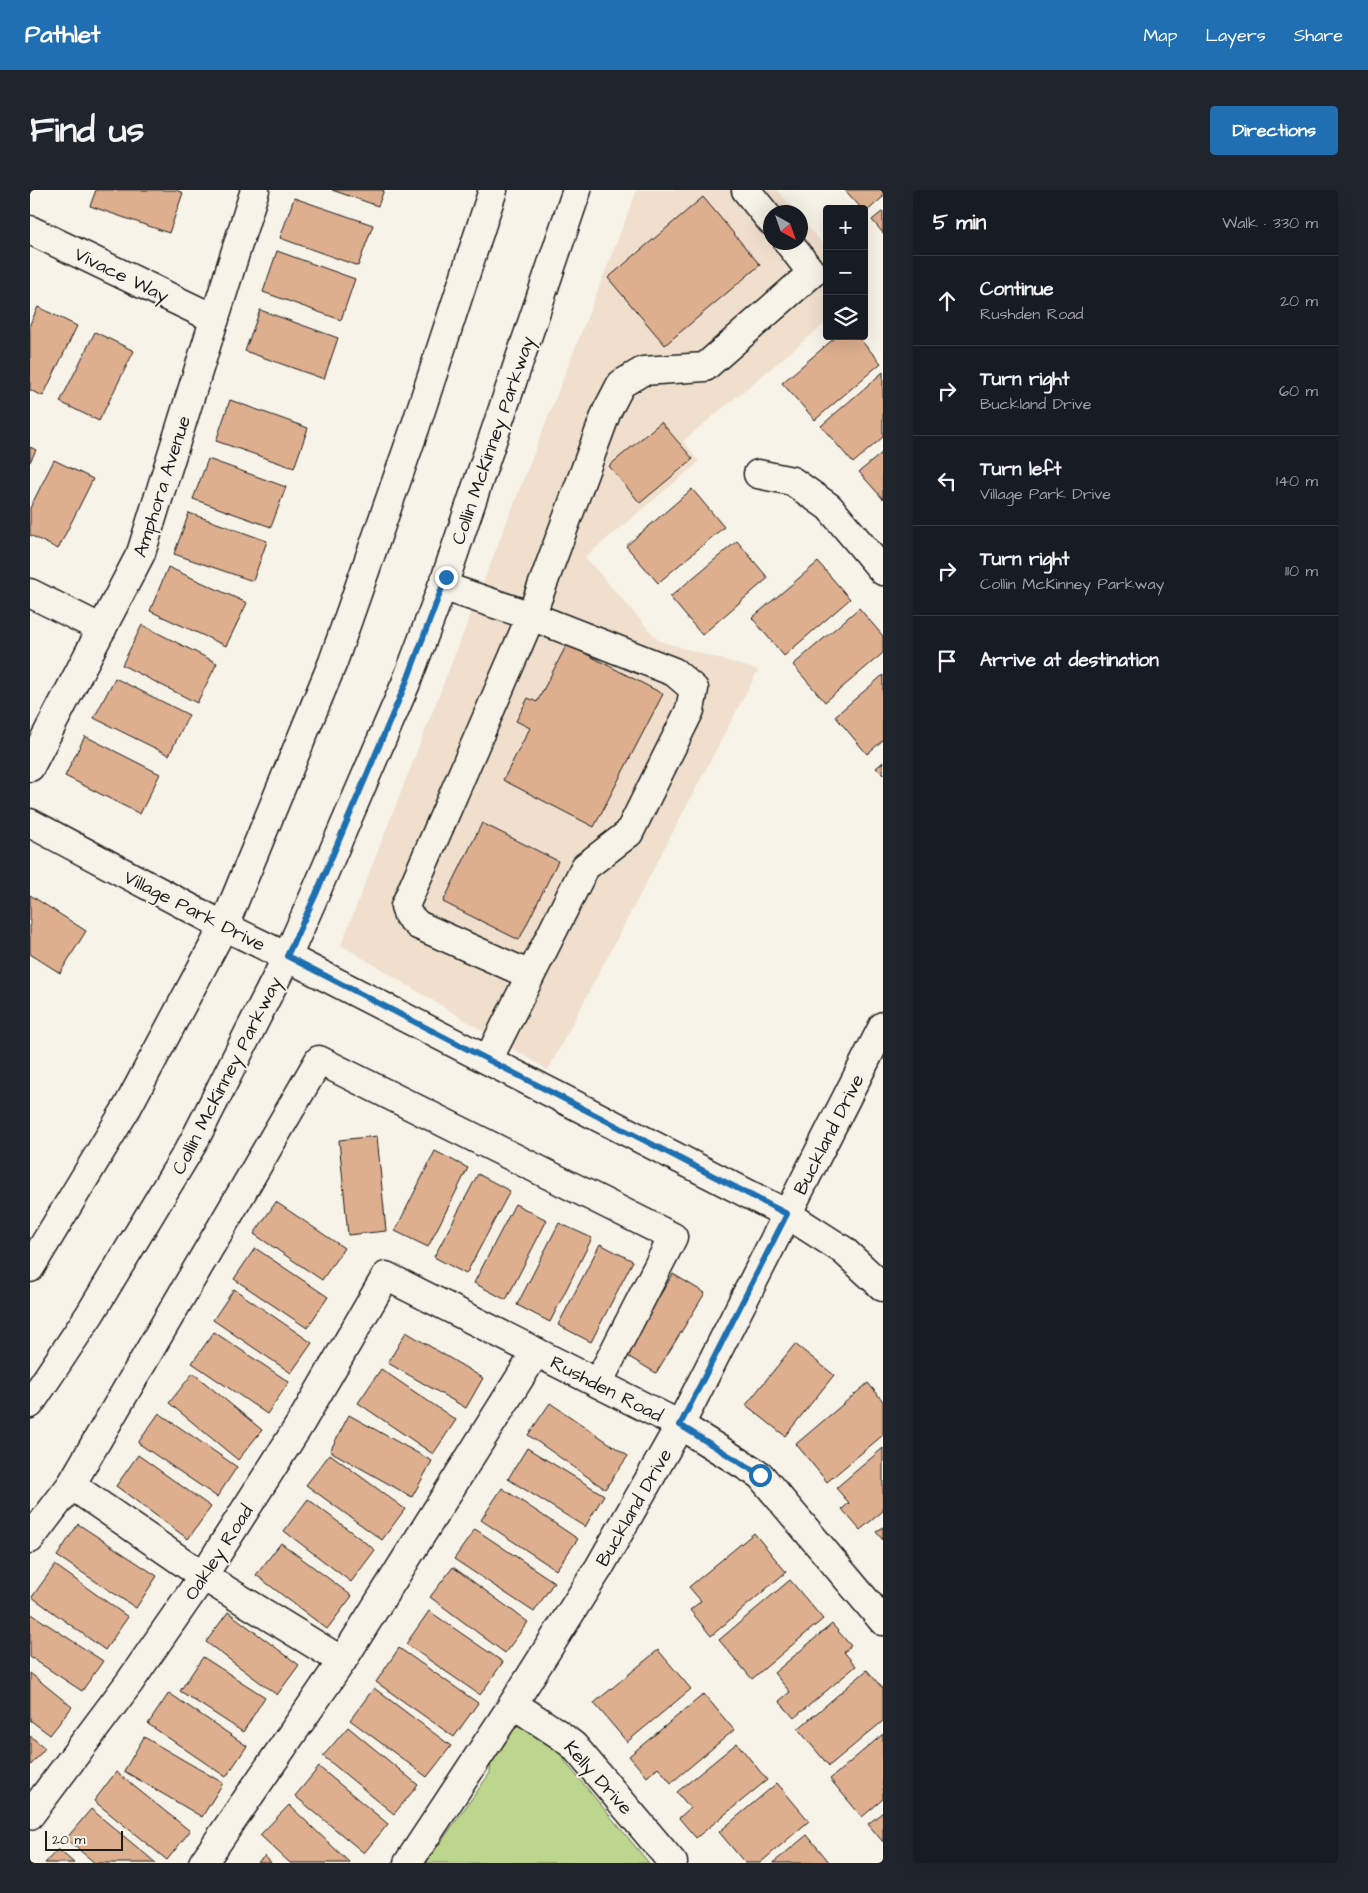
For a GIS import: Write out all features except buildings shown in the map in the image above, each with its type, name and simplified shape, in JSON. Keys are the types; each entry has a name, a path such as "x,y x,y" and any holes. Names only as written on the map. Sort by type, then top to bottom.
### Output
{"street":[{"name":"Amphora Avenue","path":"30,767 141,553 255,190"},
{"path":"30,1268 128,1106 224,926 333,662 415,428 492,190"},
{"name":"Collin McKinney Parkway","path":"30,1404 90,1314 193,1143 287,956 324,876 402,692 442,586 577,190"},
{"path":"746,190 763,212"},
{"name":"Vivace Way","path":"30,230 215,319"},
{"path":"530,975 418,925 408,915 405,906 531,616 607,411 621,384 643,371 705,366 812,273 794,250"},
{"path":"758,474 792,482 829,508 883,571"},
{"path":"442,586 531,616 674,672 694,689 690,710 630,833 585,867 488,1060"},
{"path":"30,592 102,629"},
{"name":"Village Park Drive","path":"30,823 224,926 287,956 787,1214 843,1250 883,1287"},
{"name":"Buckland Drive","path":"408,1863 514,1704 600,1566 680,1425 883,1026"},
{"path":"30,1539 71,1485 319,1060 673,1237 598,1383"},
{"name":"Rushden Road","path":"386,1276 680,1425 760,1475 883,1621"},
{"name":"Oakley Road","path":"30,1815 129,1683 203,1576 300,1424 386,1276"},
{"path":"204,1863 342,1661 536,1352"},
{"path":"71,1485 203,1576 342,1661"},
{"name":"Kelly Drive","path":"514,1704 574,1746 674,1863"}],"shaded area":[{"path":"637,190 777,190 790,205 763,205 763,250 808,250 808,226 823,244 823,325 683,441 699,462 585,557 659,641 758,670 548,1070 341,945"}],"green space":[{"path":"524,1725 560,1748 566,1763 649,1863 426,1863 490,1773 491,1753 513,1727"}],"route":[{"path":"446,577 406,683 316,894 287,956 787,1214 680,1425 760,1475"}]}
